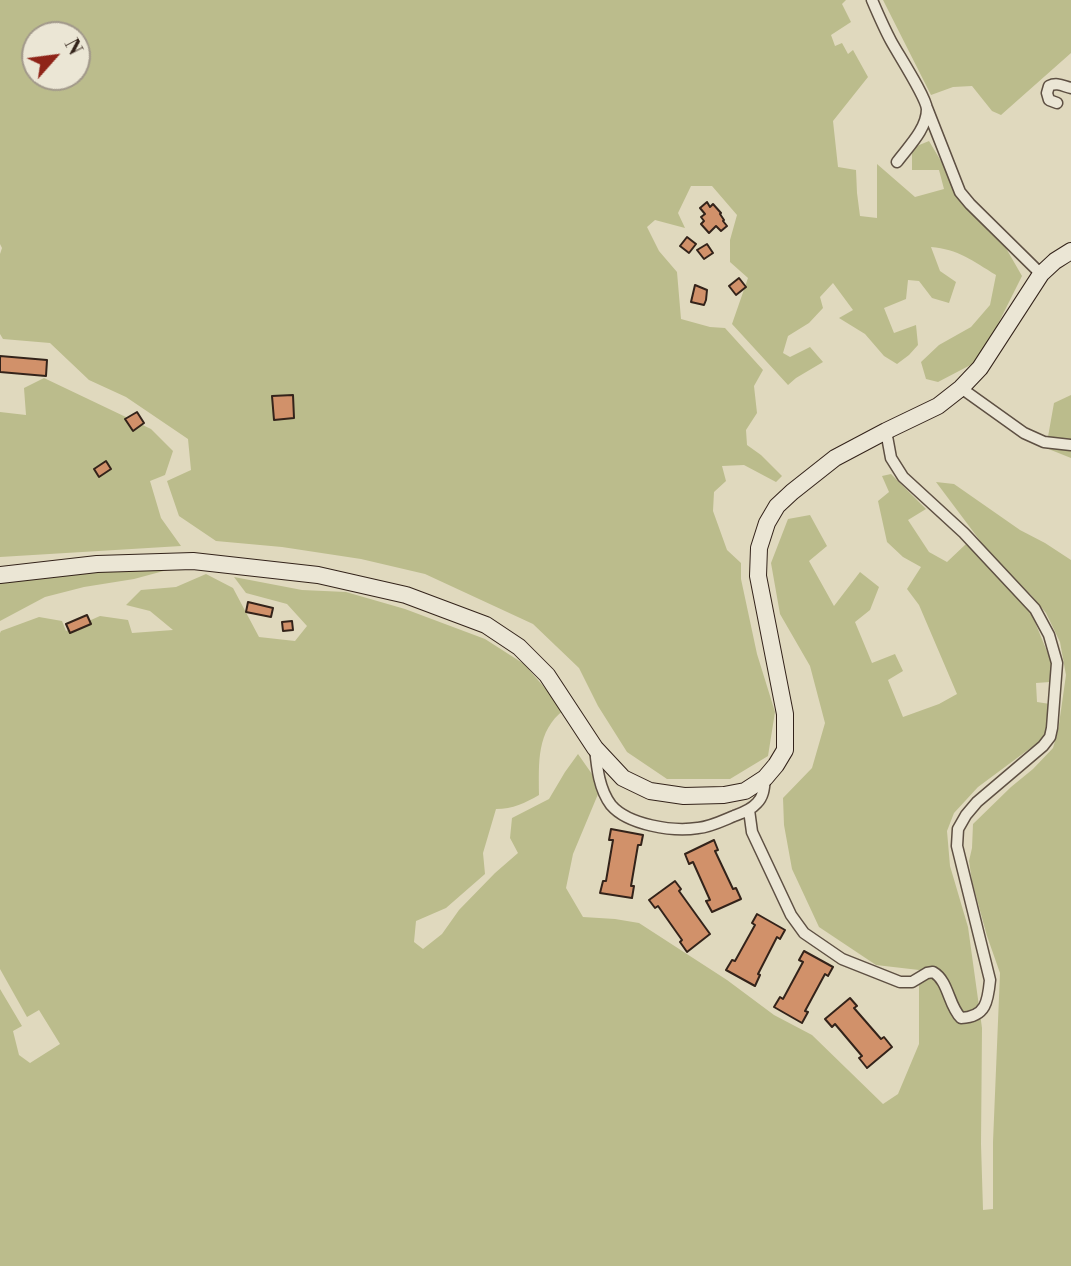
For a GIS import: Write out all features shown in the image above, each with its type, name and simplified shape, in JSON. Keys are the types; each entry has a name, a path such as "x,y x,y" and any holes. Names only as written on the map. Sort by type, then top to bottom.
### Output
{"main road":[{"path":"0,575 96,564 193,561 318,575 407,595 486,625 519,647 547,675 595,748 623,778 650,790 684,796 724,795 745,791 765,778 785,750 785,714 758,576 759,548 767,523 777,506 835,458 937,407 961,388 980,368 1041,274 1071,251"}],"street":[{"path":"872,0 889,38 920,92 960,192 1041,274"},
{"path":"1057,103 1049,100 1046,93 1049,86 1059,84 1071,88"},
{"path":"897,162 917,136 927,108"},
{"path":"961,388 1024,433 1044,442 1071,446"},
{"path":"749,810 752,832 791,915 804,933 842,959 900,982 912,982 933,972 939,975 956,1013 961,1018 969,1018 981,1011 988,1000 990,980 957,846 958,829 965,815 977,802 1050,737 1057,663 1049,635 1035,609 964,533 903,477 891,457 886,431"},
{"path":"595,748 597,769 604,792 613,807 625,816 646,824 674,829 698,828 749,810 763,795 765,778"}],"green space":[{"path":"0,0 846,0 842,4 851,22 831,35 835,46 842,43 848,54 853,50 868,77 833,121 838,167 856,170 860,216 877,218 877,164 915,197 944,189 939,170 912,170 912,148 929,141 954,183 999,236 1022,276 980,360 938,382 926,379 921,362 939,345 971,327 990,305 996,275 957,253 931,247 940,271 956,282 949,303 932,298 919,281 908,280 906,299 884,308 894,333 916,325 918,345 897,364 884,356 865,334 839,318 853,310 833,283 820,297 823,308 809,323 788,336 783,353 790,357 810,347 823,362 788,385 732,324 748,278 730,262 730,240 737,215 712,186 691,186 678,213 685,228 655,220 647,227 659,251 677,272 681,319 725,328 763,370 754,386 757,413 746,430 747,445 782,476 776,482 744,465 722,466 726,481 714,492 713,511 727,550 741,563 741,579 757,654 775,712 768,756 730,779 667,779 627,752 598,706 579,668 533,624 425,574 361,559 282,547 216,541 179,516 167,481 191,470 188,439 126,397 89,380 50,343 3,339 0,334"},
{"path":"883,0 1071,0 1071,53 1001,115 992,111 972,86 953,87 931,95"},
{"path":"44,378 151,429 173,451 165,475 150,481 161,518 181,546 0,557 0,412 26,415 24,388"},
{"path":"1071,395 1071,458 1046,448 1054,403"},
{"path":"891,474 926,509 908,520 929,552 947,562 966,544 1030,610 1053,666 1050,682 1036,683 1037,702 1050,704 1048,735 978,787 954,813 947,831 950,866 968,927 982,1028 983,1210 993,1209 1000,973 972,881 969,861 973,824 1053,748 1066,675 1060,642 1046,613 993,558 936,482 954,484 1020,530 1071,560 1071,1266 0,1266 0,989 22,1026 13,1031 19,1055 30,1063 60,1044 39,1010 27,1017 0,969 1,631 39,617 62,621 66,631 100,616 128,620 132,633 173,630 150,611 126,605 141,590 176,587 206,574 233,588 259,637 295,641 307,626 287,604 246,593 234,577 302,590 346,592 405,609 485,639 524,664 564,710 548,728 541,748 539,795 519,805 496,809 483,853 485,874 446,908 416,921 414,942 423,949 442,934 459,910 518,853 510,838 512,818 549,799 578,754 601,787 573,854 566,888 583,917 639,923 727,980 774,1015 812,1035 883,1104 898,1094 919,1044 919,970 876,965 819,927 792,869 784,825 783,798 812,768 825,723 810,666 780,614 771,563 788,519 810,515 827,546 809,561 834,606 860,572 879,587 870,610 855,622 872,663 895,654 903,671 888,680 903,717 939,704 957,694 919,605 907,589 921,567 903,557 887,542 878,501 889,492 882,476"},
{"path":"171,569 45,597 0,621 0,578"}],"building":[{"path":"707,202 710,207 713,204 721,213 727,226 721,231 716,226 709,233 701,224 704,221 701,217 705,214 700,208"},
{"path":"687,237 696,244 689,253 680,246"},
{"path":"707,244 713,253 704,259 697,250"},
{"path":"739,278 746,287 736,295 729,286"},
{"path":"695,285 707,290 704,305 691,302"},
{"path":"0,356 47,360 46,376 0,372"},
{"path":"293,395 294,418 274,420 272,396"},
{"path":"137,412 144,423 133,431 125,419"},
{"path":"106,461 111,469 99,477 94,469"},
{"path":"248,602 273,608 271,617 246,612"},
{"path":"87,615 91,624 70,633 66,624"},
{"path":"292,621 293,630 283,631 282,622"},
{"path":"611,829 643,835 641,845 638,845 631,886 634,886 632,898 600,893 603,881 606,881 613,840 609,840"},
{"path":"714,840 718,850 715,851 733,889 736,888 741,899 712,912 706,901 710,900 693,862 689,864 685,854"},
{"path":"675,881 681,889 679,891 710,934 687,952 680,942 682,940 658,906 655,908 649,900"},
{"path":"757,914 785,930 780,939 777,937 758,974 760,975 755,986 726,970 732,960 735,961 755,925 752,923"},
{"path":"804,951 833,967 828,976 825,974 805,1011 808,1012 802,1023 774,1007 780,997 783,999 803,962 799,960"},
{"path":"850,998 857,1006 854,1008 881,1039 884,1037 892,1047 867,1068 859,1058 862,1056 835,1024 832,1027 825,1019"}]}
